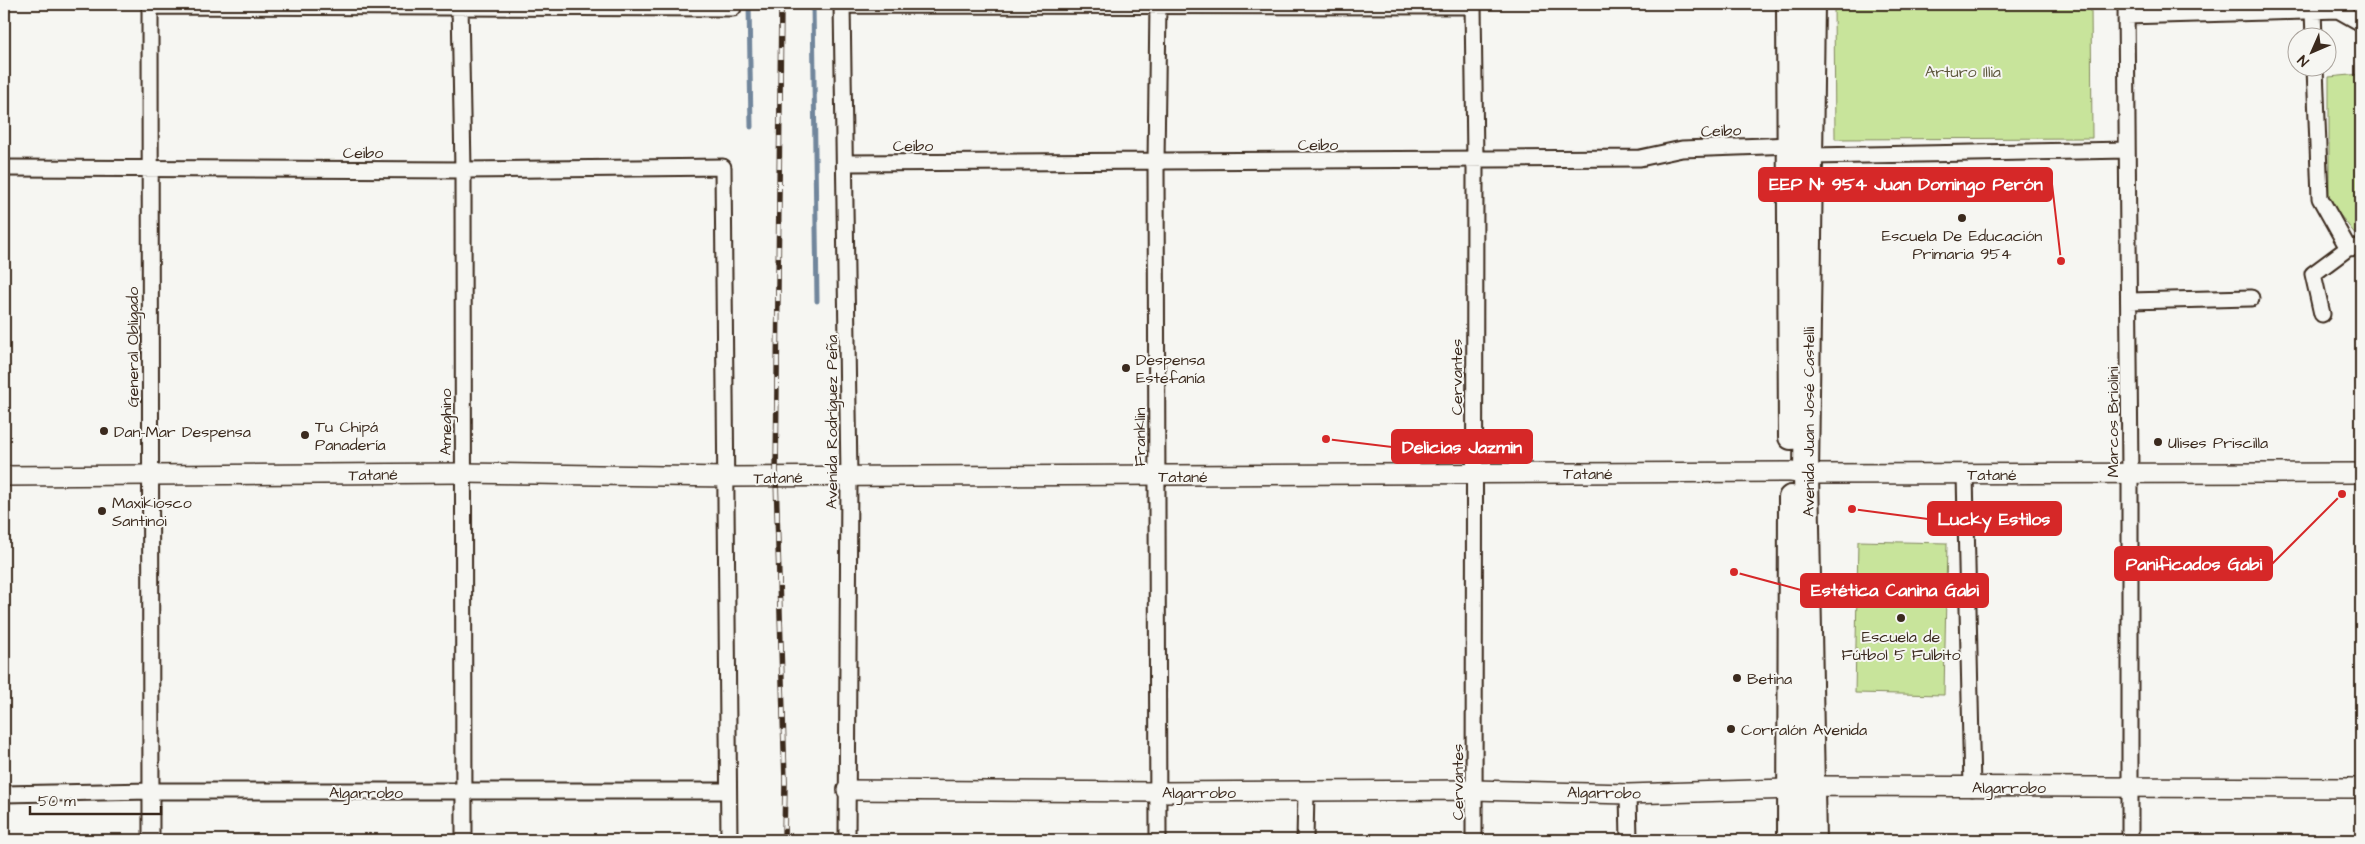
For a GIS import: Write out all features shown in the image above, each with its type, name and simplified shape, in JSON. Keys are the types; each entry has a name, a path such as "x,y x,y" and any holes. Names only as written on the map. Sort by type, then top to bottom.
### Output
{"main road":[{"name":"Avenida Juan José Castelli","path":"1789,4 1790,145 1799,473 1813,786 1813,840"},
{"name":"Avenida Juan José Castelli","path":"1790,840 1799,473 1812,156 1812,4"}],"street":[{"path":"842,4 1473,5"},
{"name":"Avenida Rodríguez Peña","path":"842,4 846,162 849,476 847,840"},
{"name":"Franklin","path":"1158,4 1156,162 1158,840"},
{"path":"150,5 733,8"},
{"name":"General Obligado","path":"150,5 149,476 151,840"},
{"name":"Cervantes","path":"1473,5 1475,160 1473,474 1474,840"},
{"name":"Ameghino","path":"460,6 463,170 464,840"},
{"path":"2126,10 2338,10 2361,23"},
{"name":"Marcos Briolini","path":"2126,10 2130,474 2130,840"},
{"path":"2313,11 2314,28"},
{"path":"2315,78 2320,198 2354,247 2313,274 2322,314"},
{"name":"Ceibo","path":"846,162 1156,162 1640,158 1682,149 1790,145"},
{"path":"1812,156 2127,150"},
{"name":"Ceibo","path":"4,168 463,170 723,167 726,477"},
{"path":"2129,302 2251,298"},
{"name":"Tatané","path":"4,476 462,473 726,477 2361,473"},
{"path":"1964,474 1972,788"},
{"path":"726,477 729,840"},
{"name":"Algarrobo","path":"847,790 1158,792 1474,790 1628,794 1790,789 1813,786 2361,788"},
{"name":"Algarrobo","path":"4,794 150,791 728,791"},
{"path":"1305,840 1306,791"},
{"path":"1628,794 1629,840"}],"green space":[{"name":"Arturo Illia","path":"1834,4 2091,4 2092,138 1835,139"},
{"path":"2361,74 2361,236 2356,235 2329,201 2329,78 2338,78 2338,76"},
{"name":"Escuela de Fútbol 5 Fulbito","path":"1858,541 1947,543 1944,695 1855,693"}],"waterway":[{"path":"749,4 751,127"},
{"path":"813,4 817,301"}],"railway":[{"path":"781,4 776,477 785,782 784,840"}],"place":[{"name":"Escuela De Educación Primaria 954","path":"1962,218"},
{"name":"EEP N° 954 Juan Domingo Perón","path":"2061,261"},
{"name":"Despensa Estefanía","path":"1126,368"},
{"name":"Dan-Mar Despensa","path":"104,431"},
{"name":"Tu Chipá Panadería","path":"305,435"},
{"name":"Delicias Jazmin","path":"1326,439"},
{"name":"Ulises Priscilla","path":"2158,442"},
{"name":"Panificados Gabi","path":"2342,494"},
{"name":"Lucky Estilos","path":"1852,509"},
{"name":"Maxikiosco Santinoi","path":"102,511"},
{"name":"Estética Canina Gabi","path":"1734,572"},
{"name":"Escuela de Fútbol 5 Fulbito","path":"1901,618"},
{"name":"Betina","path":"1737,678"},
{"name":"Corralón Avenida","path":"1731,729"}]}
